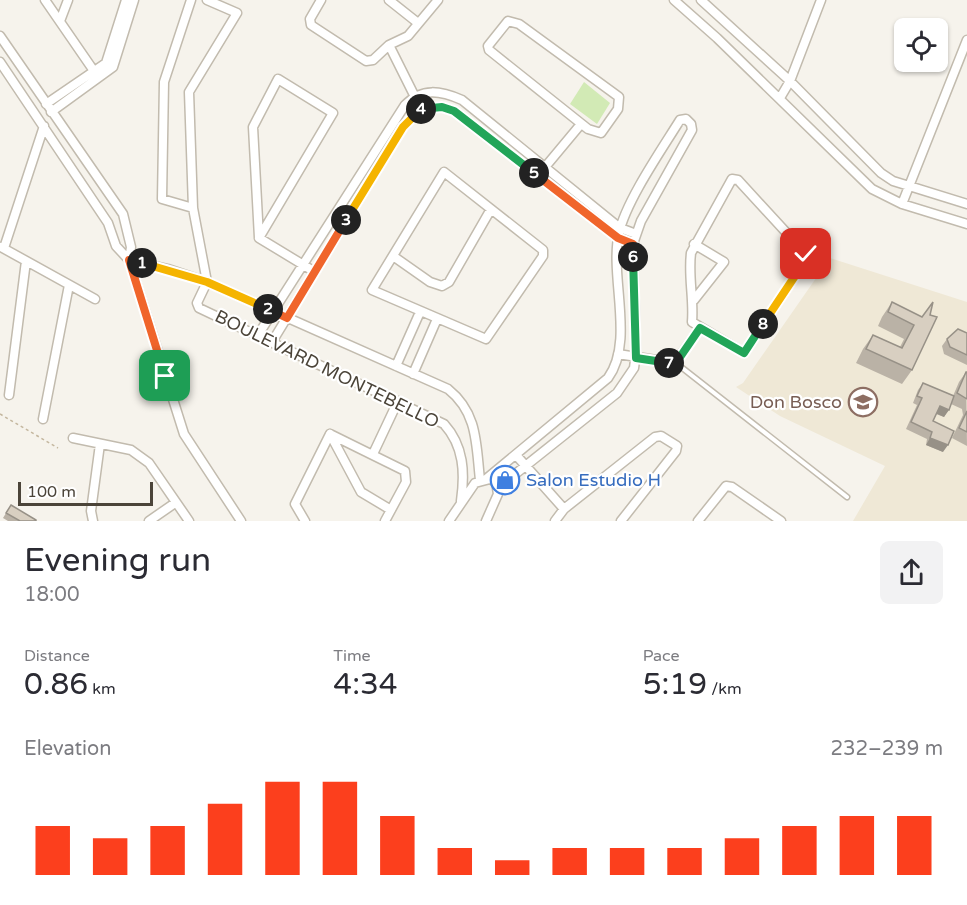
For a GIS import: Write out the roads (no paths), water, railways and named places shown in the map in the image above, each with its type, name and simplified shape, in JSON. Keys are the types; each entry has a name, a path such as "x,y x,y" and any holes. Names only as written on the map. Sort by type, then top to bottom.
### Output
{"street":[{"path":"45,0 97,74"},
{"path":"60,21 68,0"},
{"path":"97,74 106,63 126,0"},
{"path":"37,116 97,74 113,67 134,0"},
{"path":"191,0 164,82 162,199 194,208"},
{"path":"129,260 168,269 207,282 194,208 189,92 237,16 235,11 207,0"},
{"path":"321,0 310,19 311,25 366,61 373,60 389,45 408,36 438,0"},
{"path":"389,0 418,23"},
{"path":"674,0 780,98 872,189 902,204 967,224"},
{"path":"701,0 790,81 881,173 893,182 967,204"},
{"path":"780,98 790,81 820,0"},
{"path":"508,21 519,24 619,97 618,109 601,133 595,133 580,123 489,50 488,46 508,21"},
{"path":"0,36 123,214 131,247 129,260"},
{"path":"902,204 967,40"},
{"path":"389,45 421,110"},
{"path":"0,62 108,223 116,246 129,260 184,434 240,521"},
{"path":"279,79 333,113 259,238 254,127 279,79"},
{"path":"258,335 405,105 416,96 436,92 462,100 620,228 636,234"},
{"path":"272,342 403,127 421,110 442,107 454,111 618,238 633,244"},
{"path":"449,521 461,501 483,480 608,378 618,354 618,238 620,228 645,176 680,120 686,119 691,124 692,130 641,221 633,244 636,358 628,379 617,393 499,487 496,502 486,521"},
{"path":"538,176 580,123"},
{"path":"44,126 2,247 95,299"},
{"path":"444,172 491,209 540,246 543,256 486,339 372,290 444,172"},
{"path":"732,179 738,180 806,254 805,261 744,353 692,322 694,300 689,266 694,244 732,179"},
{"path":"393,256 430,282 442,286 449,282 491,209"},
{"path":"259,238 315,272"},
{"path":"694,244 724,262 694,300"},
{"path":"9,395 26,261"},
{"name":"BOULEVARD MONTEBELLO","path":"461,501 463,462 453,434 437,419 197,306 207,282 448,389 467,408 476,430 483,480"},
{"path":"43,418 69,285"},
{"path":"396,366 420,312"},
{"path":"413,374 437,319"},
{"path":"618,354 675,363 700,328"},
{"path":"373,454 398,400"},
{"path":"330,434 405,471 406,482 385,521"},
{"path":"330,434 361,492 391,510"},
{"path":"305,521 295,504 330,434"},
{"path":"555,521 564,509 655,437 661,436 674,442 677,446 676,451 621,521"},
{"path":"73,438 131,450 149,463 189,521"},
{"path":"93,521 91,512 100,444"},
{"path":"516,454 564,509"},
{"path":"483,480 496,482 499,487"},
{"path":"699,521 726,486 781,521"},
{"path":"149,521 175,503"}],"lane":[{"path":"675,363 847,497"}],"place":[{"name":"Don Bosco","path":"863,402"},
{"name":"Salon Estudio H","path":"505,480"}]}
